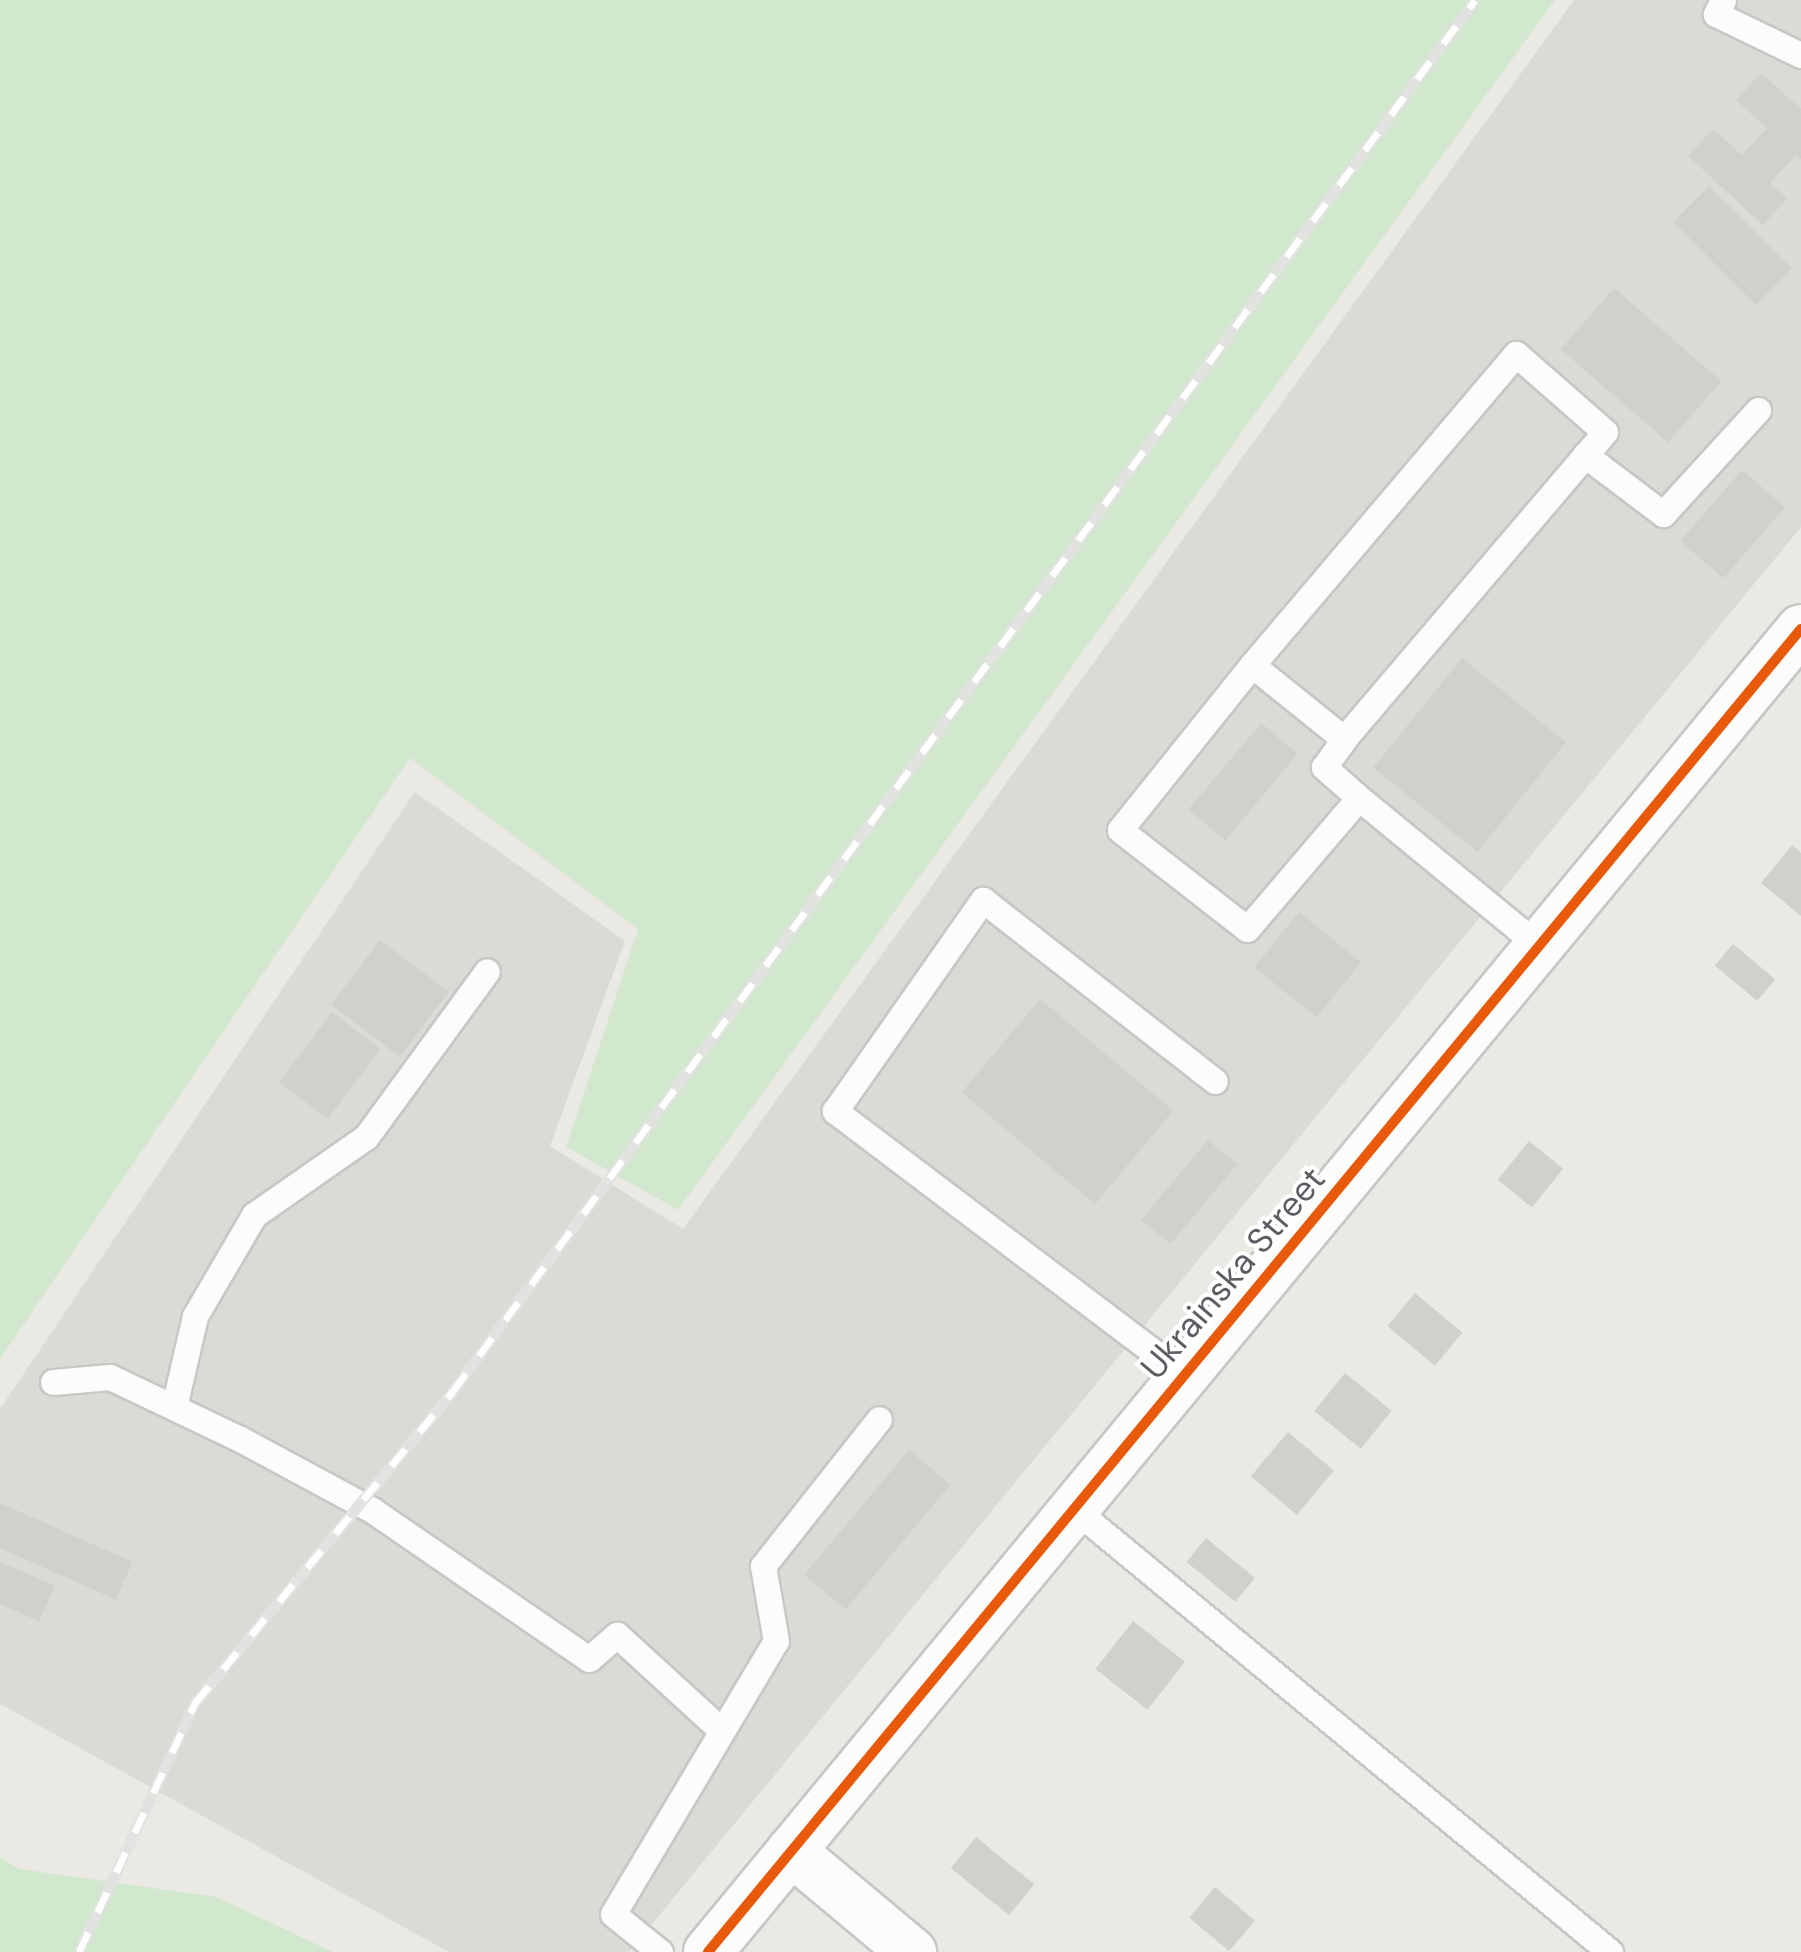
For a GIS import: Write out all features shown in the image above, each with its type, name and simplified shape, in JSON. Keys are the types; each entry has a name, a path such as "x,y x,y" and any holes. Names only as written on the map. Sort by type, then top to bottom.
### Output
{"street":[{"name":"Ukrainska Street","path":"708,1952 1801,630"},
{"path":"791,1851 912,1952"}],"lane":[{"path":"1722,0 1716,14 1801,55"},
{"path":"1359,798 1247,929 1120,830 1252,665 1516,354 1605,432 1344,739 1324,768 1539,946"},
{"path":"1585,455 1663,514 1758,410"},
{"path":"1252,665 1344,739"},
{"path":"1184,1374 835,1110 983,900 1214,1081"},
{"path":"174,1408 196,1316 254,1215 366,1137 487,971"},
{"path":"53,1382 110,1377 372,1510 590,1659 617,1635 722,1731"},
{"path":"660,1952 613,1914 776,1641 763,1566 880,1419"},
{"path":"1073,1508 1610,1952"}],"shaded area":[{"path":"1574,0 1801,0 1801,527 629,1952 449,1952 0,1704 0,1409 415,792 625,941 550,1146 683,1229"}],"green space":[{"path":"0,0 1555,0 678,1210 566,1147 638,929 410,758 0,1359"},
{"path":"0,1857 19,1869 216,1897 333,1952 0,1952"}],"building":[{"path":"1761,73 1801,109 1801,159 1796,155 1770,183 1787,199 1763,225 1688,156 1713,129 1742,155 1767,128 1736,100"},
{"path":"1709,186 1792,269 1756,305 1673,222"},
{"path":"1614,288 1721,381 1668,442 1561,349"},
{"path":"1742,470 1785,507 1723,578 1680,541"},
{"path":"1462,658 1566,742 1477,852 1373,768"},
{"path":"1261,723 1298,754 1225,840 1188,810"},
{"path":"1792,845 1801,853 1801,916 1761,883"},
{"path":"1299,912 1361,962 1316,1018 1254,967"},
{"path":"380,940 449,992 400,1056 331,1005"},
{"path":"1733,944 1775,979 1757,1001 1715,965"},
{"path":"1040,999 1173,1111 1095,1204 962,1092"},
{"path":"332,1012 381,1049 328,1119 279,1082"},
{"path":"1208,1140 1237,1164 1170,1244 1141,1220"},
{"path":"1529,1141 1563,1169 1532,1208 1498,1180"},
{"path":"1415,1293 1462,1333 1435,1366 1387,1326"},
{"path":"1345,1373 1392,1411 1361,1449 1314,1411"},
{"path":"1288,1432 1334,1471 1297,1515 1251,1476"},
{"path":"909,1450 950,1485 846,1610 804,1575"},
{"path":"0,1503 132,1562 116,1599 0,1548"},
{"path":"1206,1538 1255,1578 1235,1602 1186,1562"},
{"path":"0,1562 55,1586 39,1621 0,1604"},
{"path":"1133,1621 1185,1662 1147,1710 1095,1669"},
{"path":"976,1837 1034,1884 1009,1915 951,1868"},
{"path":"1215,1887 1255,1920 1229,1951 1189,1918"}],"railway":[{"path":"79,1952 195,1703 453,1391 1475,0"}],"cycle path":[{"path":"708,1952 1801,629"}]}
